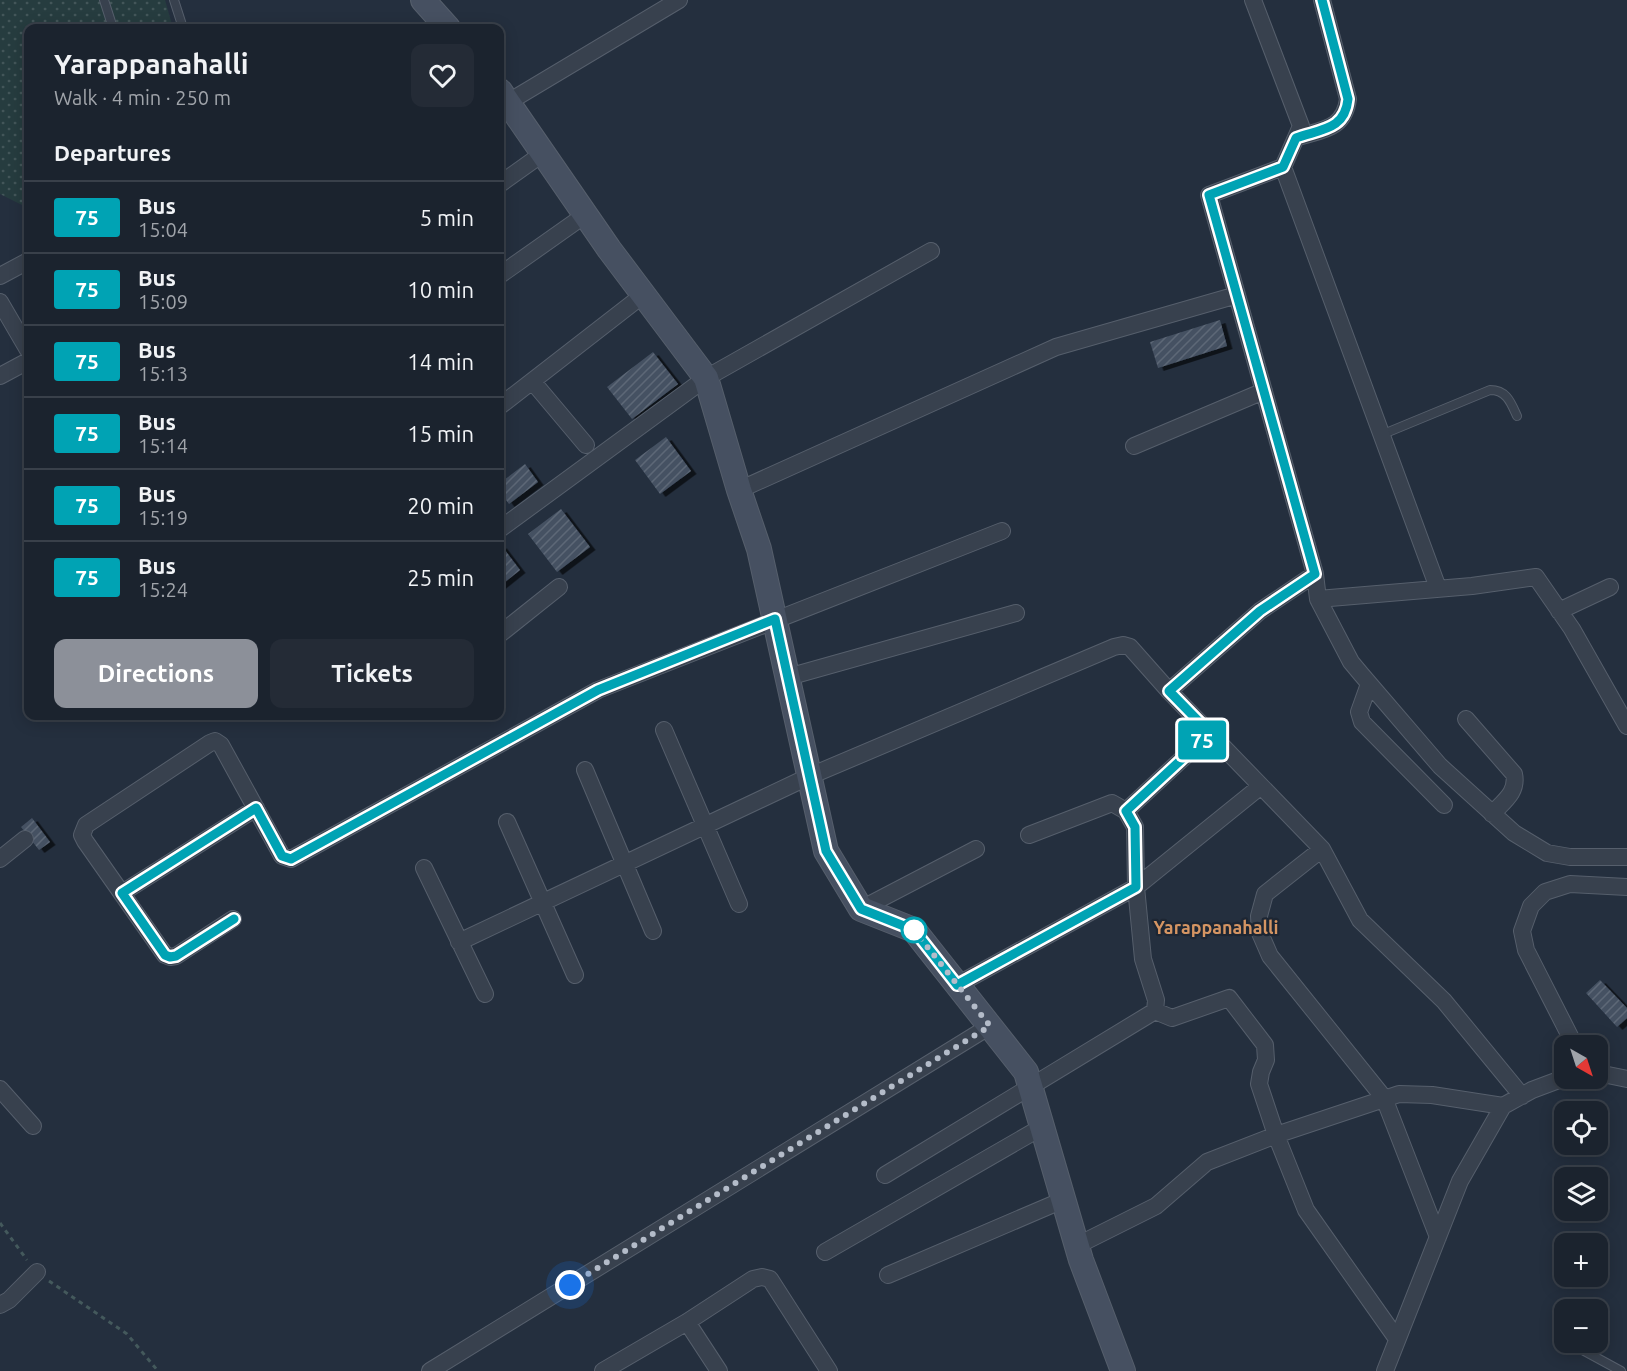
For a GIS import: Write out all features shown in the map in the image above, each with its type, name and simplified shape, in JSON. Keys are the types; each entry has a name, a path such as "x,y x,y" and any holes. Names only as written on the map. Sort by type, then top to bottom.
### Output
{"street":[{"path":"423,0 444,24"},
{"path":"504,100 679,0"},
{"path":"1253,0 1301,126 1283,167 1438,588"},
{"path":"1296,138 1339,123 1346,112 1348,99 1322,0"},
{"path":"504,104 706,378 759,549 826,851 861,909 914,930 1026,1072 1077,1246 1123,1371"},
{"path":"504,181 543,154"},
{"path":"1283,167 1209,195 1315,574 1318,599 1351,662 1369,684 1440,766 1514,833 1547,853 1570,857 1627,857"},
{"path":"504,272 585,215"},
{"path":"504,526 706,378 931,251"},
{"path":"0,276 24,263"},
{"path":"504,403 643,295"},
{"path":"739,490 1056,347 1237,295"},
{"path":"0,302 24,343"},
{"path":"0,376 24,363"},
{"path":"533,382 586,445"},
{"path":"1134,446 1264,390"},
{"path":"234,919 176,956 165,955 85,841 82,835 86,825 215,741 222,745 282,856 291,859 598,690 1002,531"},
{"path":"1169,691 1260,611 1315,574"},
{"path":"1318,599 1536,577 1572,628 1627,726"},
{"path":"504,631 559,586"},
{"path":"1559,611 1610,587"},
{"path":"788,677 1016,613"},
{"path":"459,942 810,776 1123,645 1130,647 1169,691 1322,849 1360,920 1444,1001 1522,1096"},
{"path":"1369,684 1359,712 1362,722 1444,805"},
{"path":"1466,719 1514,774 1516,784 1512,792 1492,814"},
{"path":"664,730 738,904"},
{"path":"1126,811 1210,733"},
{"path":"585,770 653,931"},
{"path":"957,985 1136,887 1261,786"},
{"path":"1029,835 1112,803 1126,811 1135,827 1136,887 1143,959 1156,1000 1155,1011"},
{"path":"122,893 256,808"},
{"path":"507,822 575,975"},
{"path":"0,859 25,839"},
{"path":"861,909 976,849"},
{"path":"1322,849 1264,894 1259,916 1260,933 1270,956 1384,1098 1438,1237"},
{"path":"424,868 484,994"},
{"path":"1569,1035 1526,950 1522,931 1531,906 1545,892 1570,884 1627,887"},
{"path":"1155,1011 1172,1018 1230,998 1265,1045 1266,1060 1259,1083 1276,1135 1306,1210 1397,1339"},
{"path":"885,1175 1155,1011"},
{"path":"430,1371 990,1026"},
{"path":"1608,1074 1627,1079"},
{"path":"1384,1371 1460,1181 1503,1106 1532,1090 1554,1082"},
{"path":"0,1089 33,1126"},
{"path":"1077,1246 1156,1206 1207,1162 1276,1135 1384,1098 1399,1094 1432,1095 1503,1106"},
{"path":"825,1252 1042,1127"},
{"path":"888,1275 1063,1200"},
{"path":"0,1305 9,1300 37,1272"},
{"path":"606,1370 687,1322 753,1279 762,1276 770,1279 829,1371"},
{"path":"687,1322 719,1371"}],"lane":[{"path":"104,0 112,24"},
{"path":"174,0 182,24"},
{"path":"1381,435 1490,390 1500,390 1508,397 1517,416"},
{"path":"1588,1353 1622,1371"}],"path":[{"path":"0,1223 37,1272 127,1334 158,1371"}],"green space":[{"path":"0,0 165,0 172,24 24,24 24,206 0,194"}],"building":[{"path":"1220,320 1227,346 1158,368 1150,342"},
{"path":"653,352 678,384 632,419 607,387"},
{"path":"666,437 691,471 660,494 635,460"},
{"path":"525,464 538,482 509,504 504,497 504,480"},
{"path":"561,509 590,547 557,572 528,534"},
{"path":"504,549 520,570 504,583"},
{"path":"32,818 50,842 39,850 21,827"},
{"path":"1600,980 1627,1008 1627,1018 1617,1027 1586,993"}],"bus line":[{"name":"75","path":"234,919 176,956 170,957 165,955 122,893 256,808 282,856 291,859 598,690 775,619 826,851 861,909 914,930 957,985 1136,887 1135,827 1126,811 1210,733 1169,691 1260,611 1315,574 1209,195 1283,167 1296,138 1339,123 1346,112 1348,99 1322,0"}],"district":[{"name":"Yarappanahalli","path":"1216,927"}],"route":[{"path":"570,1285 990,1026 914,930"}]}
